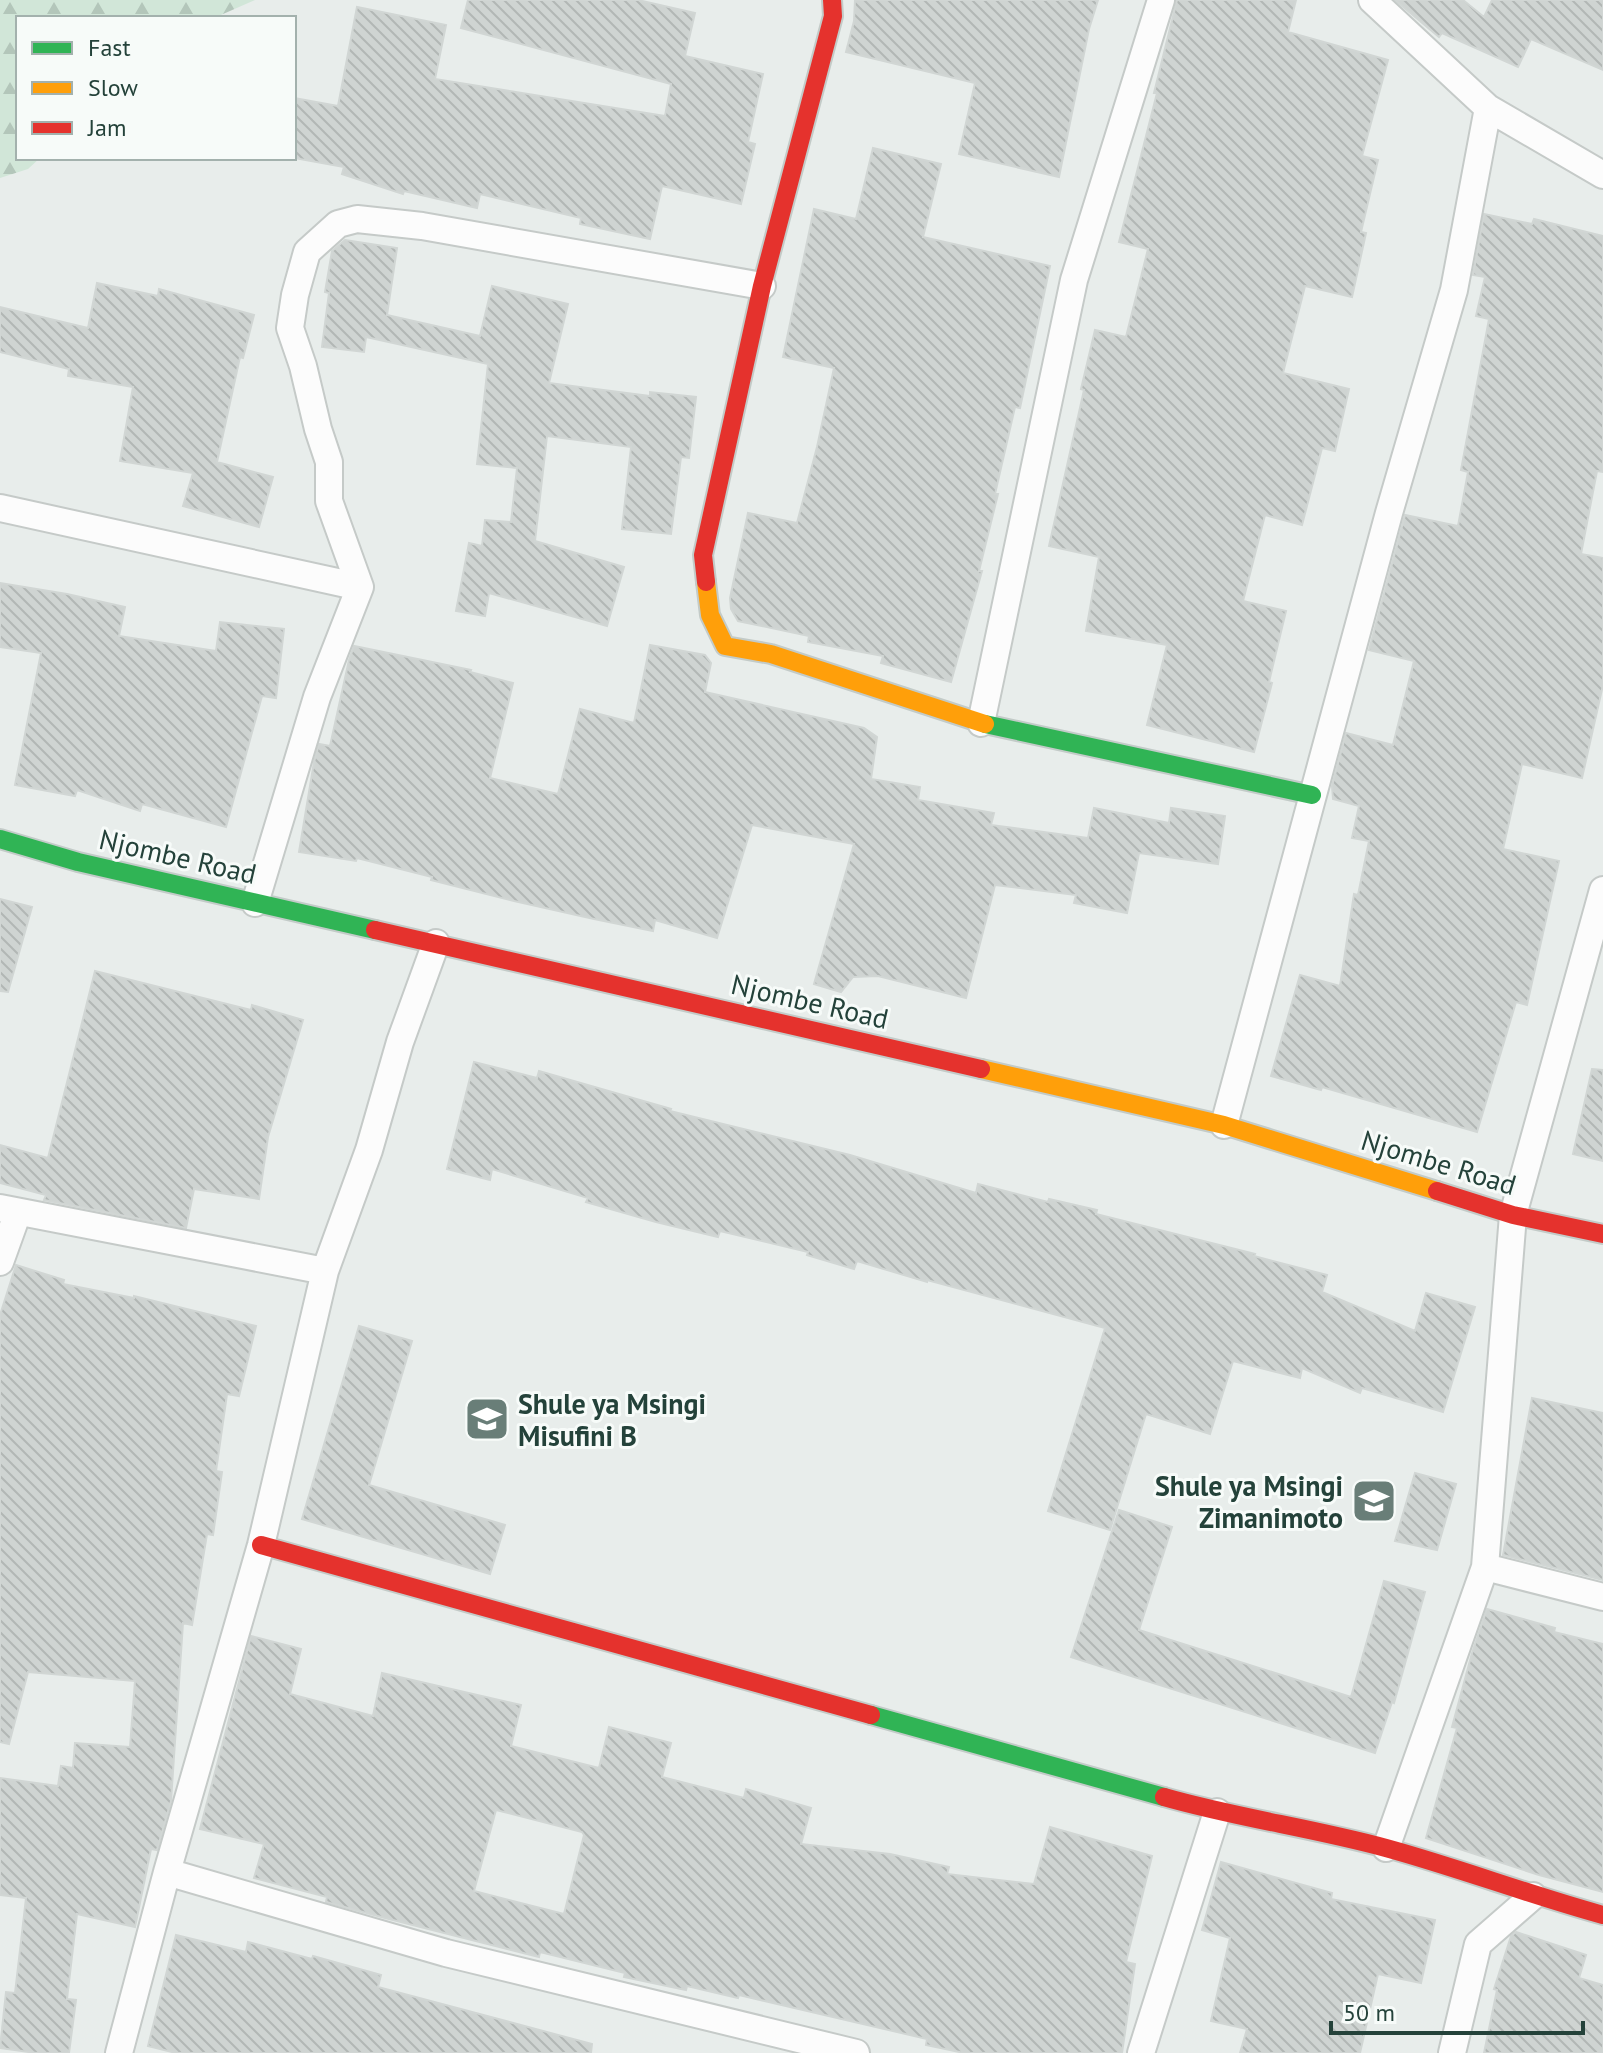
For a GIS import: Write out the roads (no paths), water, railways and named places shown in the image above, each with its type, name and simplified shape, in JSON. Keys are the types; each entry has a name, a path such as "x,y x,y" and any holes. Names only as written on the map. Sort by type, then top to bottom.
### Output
{"main road":[{"path":"834,5 762,286 703,555 710,615 725,646 771,654 981,723 1312,795"},
{"name":"Njombe Road","path":"0,839 78,862 1224,1125 1513,1215 1603,1234"},
{"path":"261,1545 1217,1812 1386,1848 1533,1896 1603,1915"}],"street":[{"path":"981,723 1074,280 1161,0"},
{"path":"1372,0 1488,108 1603,175"},
{"path":"1224,1125 1389,513 1454,290 1488,108"},
{"path":"255,903 317,697 360,587 329,501 329,462 290,328 307,252 338,224 357,219 422,226 762,286"},
{"path":"0,508 360,587"},
{"path":"1386,1848 1485,1567 1513,1215 1603,890"},
{"path":"119,2053 167,1872 261,1545 325,1271 369,1150 400,1042 436,943"},
{"path":"0,1262 9,1210 325,1271"},
{"path":"1485,1567 1603,1597"},
{"path":"1141,2053 1217,1812"},
{"path":"167,1872 446,1953 856,2053"},
{"path":"1452,2053 1478,1944 1533,1896"}],"place":[{"name":"Shule ya Msingi Misufini B","path":"487,1419"},
{"name":"Shule ya Msingi Zimanimoto","path":"1374,1501"}]}
